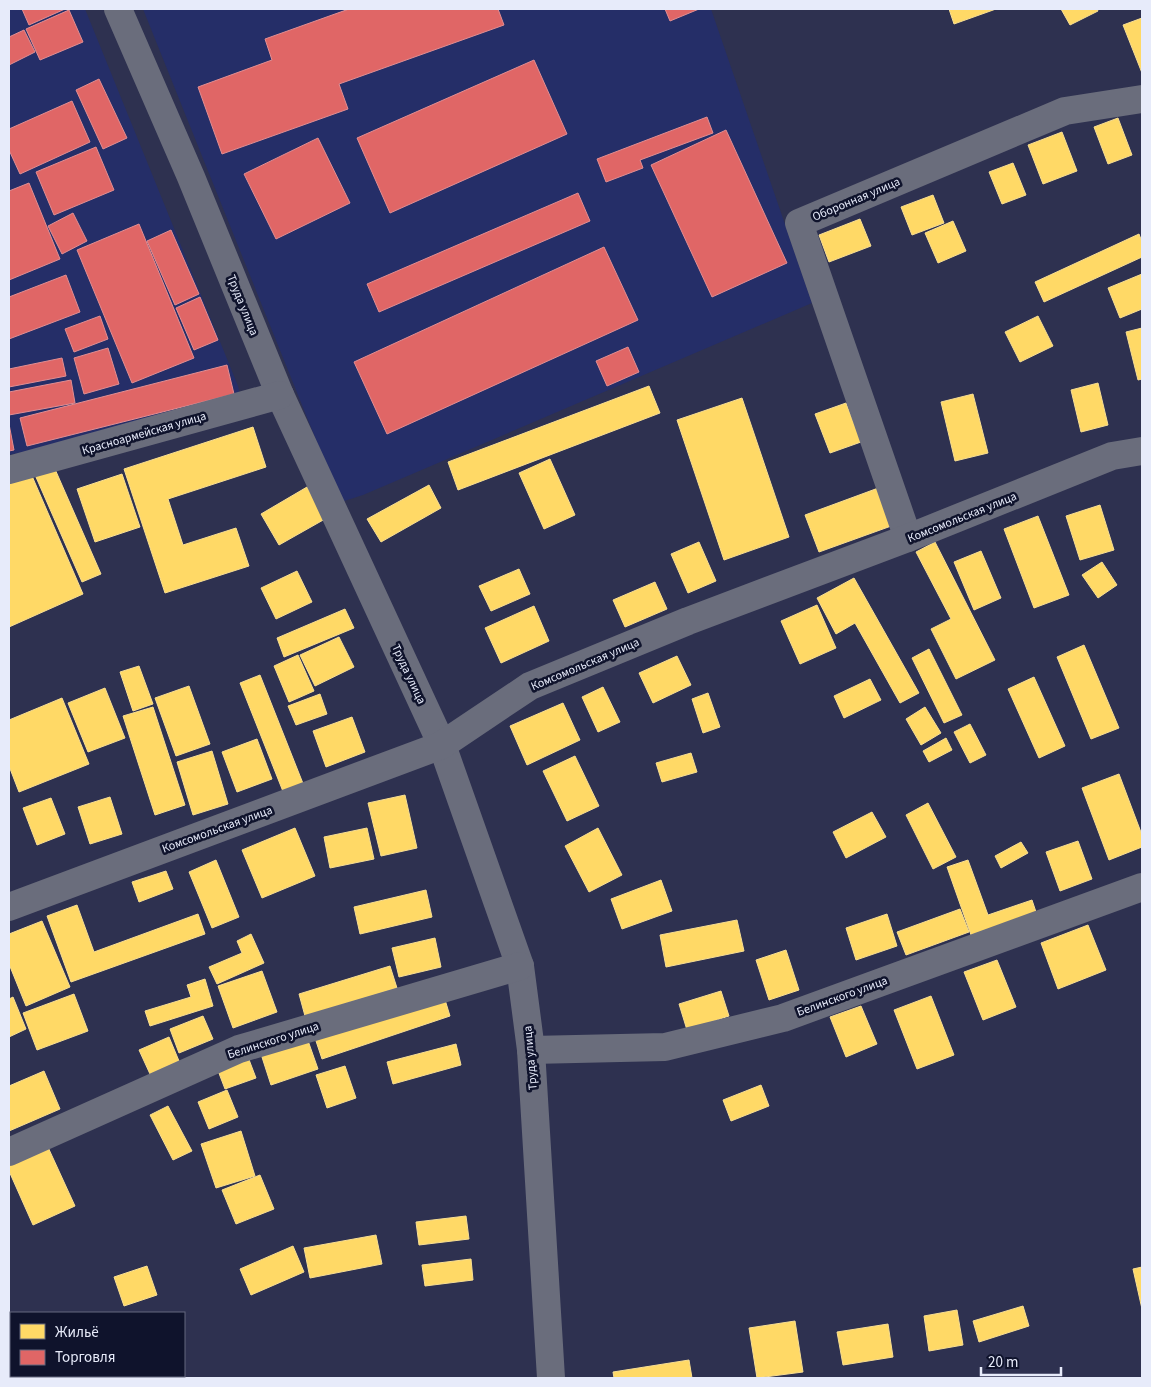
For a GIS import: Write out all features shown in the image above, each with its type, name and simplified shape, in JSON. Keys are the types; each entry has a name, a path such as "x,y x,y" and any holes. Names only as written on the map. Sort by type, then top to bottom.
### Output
{"street":[{"name":"Труда улица","path":"118,9 191,177 280,395 442,745 520,966 531,1050 551,1378"},
{"name":"Оборонная улица","path":"908,538 799,223 1066,111 1142,99"},
{"name":"Красноармейская улица","path":"9,470 280,395"},
{"name":"Комсомольская улица","path":"9,906 442,745 530,686 688,621 908,538 1112,456 1142,451"},
{"name":"Белинского улица","path":"531,1050 665,1047 783,1018 1142,887"},
{"name":"Белинского улица","path":"9,1152 238,1049 520,966"}],"shaded area":[{"path":"9,9 85,9 238,386 242,403 9,455"},
{"path":"143,9 711,9 812,303 363,495 341,502"}],"building: Жильё":[{"path":"949,9 996,9 954,24"},
{"path":"1061,9 1097,9 1098,11 1070,25"},
{"path":"1142,18 1142,73 1123,25"},
{"path":"1118,118 1132,155 1108,164 1094,127"},
{"path":"1062,132 1077,171 1043,184 1028,145"},
{"path":"1013,163 1026,195 1002,204 989,172"},
{"path":"933,195 944,223 912,235 901,207"},
{"path":"860,219 871,246 829,262 819,235"},
{"path":"953,221 966,251 938,263 925,233"},
{"path":"1139,234 1142,242 1142,257 1044,302 1035,282"},
{"path":"1142,274 1142,309 1120,318 1108,288"},
{"path":"1038,316 1053,346 1020,362 1005,332"},
{"path":"1142,328 1142,379 1138,380 1126,332"},
{"path":"1098,383 1108,425 1081,432 1071,390"},
{"path":"649,386 660,413 458,490 448,462"},
{"path":"973,394 988,453 955,461 941,402"},
{"path":"742,398 789,537 724,560 677,420"},
{"path":"846,403 861,442 830,453 815,414"},
{"path":"253,427 266,467 168,499 183,545 236,528 249,566 165,593 124,469"},
{"path":"550,459 575,515 544,529 519,473"},
{"path":"51,460 101,574 82,582 32,468"},
{"path":"29,469 83,594 9,627 9,478"},
{"path":"122,474 140,527 95,542 77,489"},
{"path":"429,485 441,508 381,542 367,519"},
{"path":"307,487 325,519 279,545 261,514"},
{"path":"881,487 894,525 819,552 805,515"},
{"path":"1100,505 1114,550 1080,560 1066,516"},
{"path":"1038,516 1069,595 1034,608 1004,529"},
{"path":"699,542 716,581 688,593 671,554"},
{"path":"935,542 995,660 956,679 931,629 951,619 916,552"},
{"path":"981,551 1001,598 974,610 954,562"},
{"path":"1102,562 1117,585 1098,598 1082,575"},
{"path":"519,569 530,594 491,611 479,586"},
{"path":"297,571 312,602 276,619 261,588"},
{"path":"854,578 919,693 900,703 855,623 836,634 817,598"},
{"path":"655,582 667,609 625,627 613,600"},
{"path":"817,605 836,648 800,664 781,621"},
{"path":"534,606 549,641 501,663 485,628"},
{"path":"345,609 354,628 284,657 277,638"},
{"path":"339,637 354,667 315,686 300,655"},
{"path":"1084,645 1119,728 1091,739 1057,657"},
{"path":"929,649 962,715 944,723 912,658"},
{"path":"298,655 314,691 289,702 274,666"},
{"path":"677,656 691,685 653,703 639,673"},
{"path":"139,666 153,704 133,711 120,672"},
{"path":"260,675 304,786 284,794 240,683"},
{"path":"1034,677 1065,746 1039,758 1008,689"},
{"path":"870,679 881,700 844,718 834,696"},
{"path":"189,686 210,744 176,756 155,698"},
{"path":"603,687 620,722 598,732 582,697"},
{"path":"105,688 125,738 88,752 68,703"},
{"path":"708,693 720,727 703,733 692,699"},
{"path":"320,694 327,714 296,725 288,706"},
{"path":"62,698 89,764 19,792 9,766 9,720"},
{"path":"563,703 580,740 527,765 510,726"},
{"path":"153,707 185,805 155,815 123,716"},
{"path":"925,707 941,733 921,745 906,719"},
{"path":"352,717 365,752 326,767 313,731"},
{"path":"970,724 986,755 970,763 954,732"},
{"path":"946,738 952,750 929,762 923,751"},
{"path":"257,739 272,779 237,792 222,752"},
{"path":"212,751 228,804 193,815 177,762"},
{"path":"691,753 697,772 662,782 656,763"},
{"path":"575,756 599,806 567,821 543,771"},
{"path":"1119,774 1142,835 1142,847 1109,860 1082,788"},
{"path":"405,795 417,848 381,856 368,803"},
{"path":"110,797 122,834 90,844 78,807"},
{"path":"51,798 65,834 37,845 23,808"},
{"path":"928,803 956,857 933,869 906,815"},
{"path":"872,812 886,837 846,858 833,832"},
{"path":"295,828 315,876 262,898 242,850"},
{"path":"367,828 374,859 330,868 324,837"},
{"path":"598,828 622,875 589,892 565,846"},
{"path":"1078,841 1092,879 1060,891 1046,852"},
{"path":"1021,842 1028,853 1001,868 995,856"},
{"path":"216,860 239,917 212,928 189,872"},
{"path":"968,860 988,915 1032,900 1036,912 971,935 947,867"},
{"path":"166,871 173,889 139,902 132,882"},
{"path":"661,880 672,911 622,929 611,899"},
{"path":"426,890 432,917 360,934 354,907"},
{"path":"77,905 94,952 198,914 205,934 71,982 47,916"},
{"path":"960,909 969,932 906,955 897,932"},
{"path":"887,914 897,946 856,960 846,928"},
{"path":"737,920 744,951 666,967 660,935"},
{"path":"42,921 70,987 26,1006 9,964 9,934"},
{"path":"1088,925 1106,970 1058,989 1041,943"},
{"path":"251,934 264,963 217,984 209,967 242,953 237,941"},
{"path":"435,938 441,967 399,977 392,948"},
{"path":"786,950 799,990 769,1000 756,960"},
{"path":"997,960 1016,1007 983,1020 964,972"},
{"path":"390,966 397,988 305,1016 299,994"},
{"path":"262,971 277,1012 233,1028 218,986"},
{"path":"205,979 213,1006 150,1026 145,1011 191,997 187,985"},
{"path":"442,990 450,1016 322,1059 313,1032"},
{"path":"721,991 729,1016 687,1030 679,1004"},
{"path":"74,994 88,1031 37,1050 23,1013"},
{"path":"931,996 954,1055 917,1069 894,1010"},
{"path":"13,997 26,1029 9,1037 9,999"},
{"path":"861,1006 877,1044 846,1057 830,1017"},
{"path":"203,1016 213,1039 179,1053 170,1029"},
{"path":"306,1035 318,1069 271,1085 260,1051"},
{"path":"169,1037 179,1061 150,1074 139,1050"},
{"path":"456,1044 461,1065 393,1084 387,1062"},
{"path":"248,1057 256,1078 225,1089 217,1068"},
{"path":"345,1066 356,1098 327,1108 316,1075"},
{"path":"44,1071 60,1109 9,1131 9,1086"},
{"path":"761,1085 769,1106 731,1121 723,1100"},
{"path":"227,1090 238,1117 209,1129 198,1102"},
{"path":"168,1106 192,1151 173,1160 150,1115"},
{"path":"241,1131 255,1176 216,1188 201,1144"},
{"path":"47,1145 75,1206 33,1225 9,1171 9,1162"},
{"path":"260,1175 274,1209 236,1224 222,1190"},
{"path":"466,1216 469,1239 419,1245 416,1222"},
{"path":"376,1235 382,1264 310,1278 304,1248"},
{"path":"293,1246 304,1272 251,1295 240,1269"},
{"path":"471,1259 473,1280 425,1286 422,1265"},
{"path":"147,1266 157,1295 124,1306 114,1277"},
{"path":"1142,1267 1142,1309 1133,1269"},
{"path":"1023,1306 1029,1326 979,1342 973,1321"},
{"path":"957,1310 963,1345 929,1351 924,1316"},
{"path":"795,1321 803,1372 757,1378 749,1328"},
{"path":"888,1324 893,1357 843,1365 837,1332"},
{"path":"689,1360 692,1378 614,1378 613,1372"},
{"path":"138,1377 179,1377 179,1378 134,1378"}],"building: Торговля":[{"path":"22,9 65,9 29,25"},
{"path":"349,9 498,9 504,25 339,84 348,109 222,154 198,87 272,60 265,39"},
{"path":"665,9 699,9 670,21"},
{"path":"69,10 83,42 40,60 26,29"},
{"path":"24,30 35,52 9,65 9,37"},
{"path":"534,60 567,134 390,213 357,138"},
{"path":"99,79 127,138 103,149 76,90"},
{"path":"72,101 90,142 20,174 9,150 9,129"},
{"path":"707,117 713,133 640,160 643,168 606,182 597,159"},
{"path":"726,130 787,263 712,297 651,165"},
{"path":"318,138 350,203 276,239 244,174"},
{"path":"96,147 114,190 54,215 36,172"},
{"path":"29,183 60,259 9,280 9,191"},
{"path":"578,193 590,221 379,312 367,284"},
{"path":"73,213 87,241 62,254 48,226"},
{"path":"139,224 194,358 132,383 77,250"},
{"path":"171,230 199,294 175,305 147,241"},
{"path":"604,247 638,320 387,434 354,362"},
{"path":"66,275 80,312 9,339 9,297"},
{"path":"200,297 218,340 194,350 176,308"},
{"path":"100,316 108,339 74,352 65,329"},
{"path":"628,347 639,372 607,386 596,361"},
{"path":"108,348 119,384 84,394 74,358"},
{"path":"62,358 66,376 9,387 9,369"},
{"path":"227,365 234,394 27,446 20,418"},
{"path":"71,380 75,403 9,415 9,392"},
{"path":"9,424 14,450 9,451"}]}
